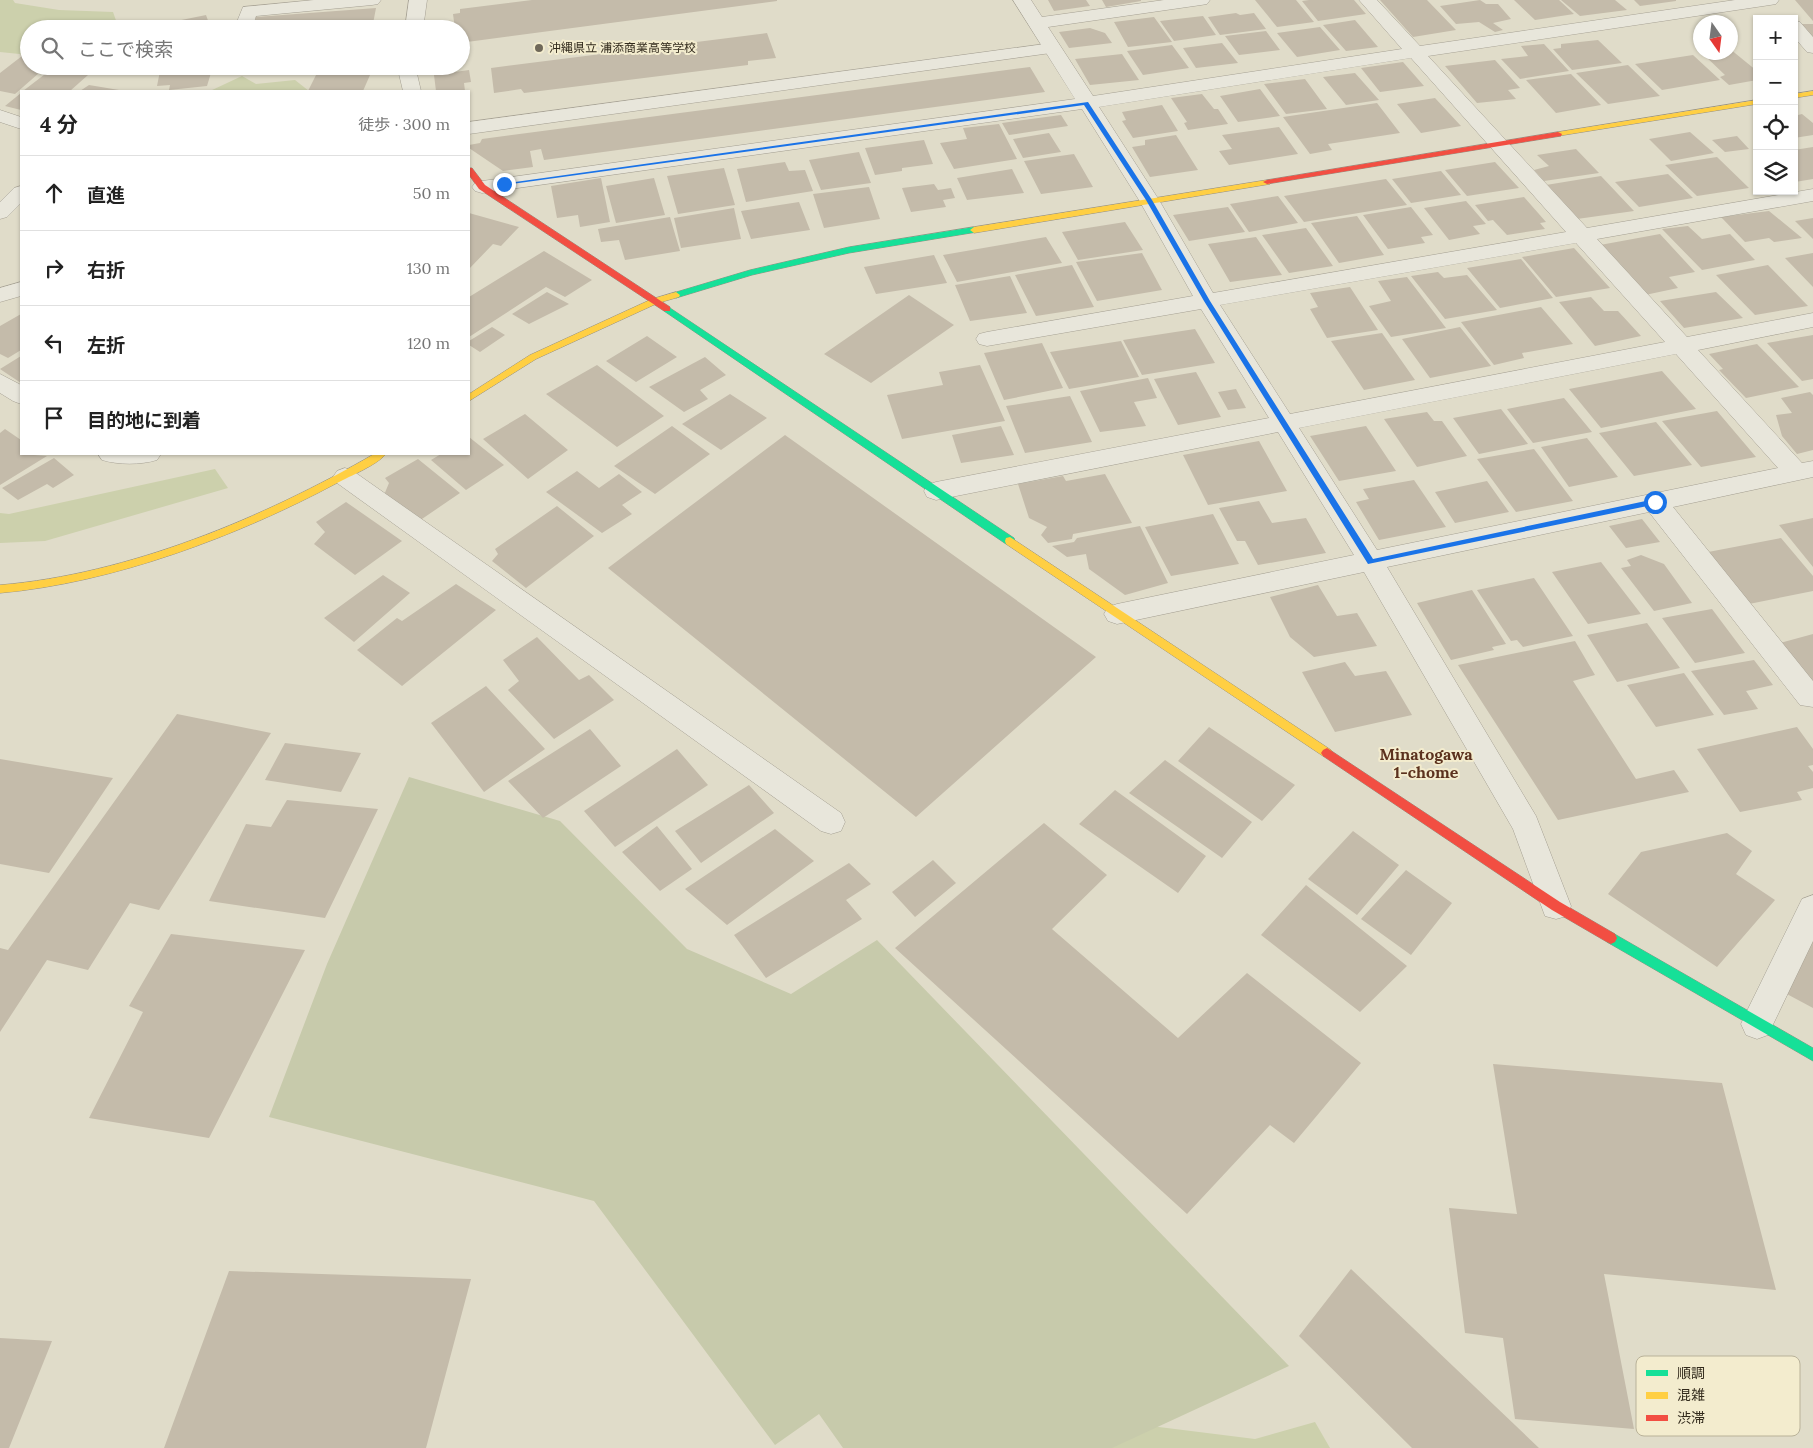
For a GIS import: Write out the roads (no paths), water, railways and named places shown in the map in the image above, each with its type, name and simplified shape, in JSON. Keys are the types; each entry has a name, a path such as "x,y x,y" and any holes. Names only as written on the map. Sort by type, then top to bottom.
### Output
{"street":[{"path":"246,20 249,11 372,0"},
{"path":"415,20 418,0"},
{"path":"1022,0 1149,200 1207,301 1371,562 1526,825 1556,906"},
{"path":"1036,23 1202,0"},
{"path":"1368,0 1682,345 1805,471"},
{"path":"482,187 1086,103 1771,0 1784,15"},
{"path":"1798,31 1813,48"},
{"path":"470,128 1052,48"},
{"path":"408,75 412,90"},
{"path":"1798,95 1813,93"},
{"path":"470,397 533,357 655,302 750,273 849,250 1753,103"},
{"path":"0,116 20,123"},
{"path":"470,171 482,187 771,377 1117,614 1556,906 1813,1055"},
{"path":"0,213 20,193"},
{"path":"987,339 1813,195"},
{"path":"0,295 20,289"},
{"path":"936,491 1813,320"},
{"path":"0,382 20,395"},
{"path":"0,589 123,567 224,534 345,477 379,455"},
{"path":"1117,614 1805,471"},
{"path":"345,477 831,822"},
{"path":"1655,502 1810,697"},
{"path":"1757,1024 1813,909"}],"place":[{"name":"沖縄県立 浦添商業高等学校","path":"539,48"}],"district":[{"name":"Minatogawa 1-chome","path":"1426,763"}]}
